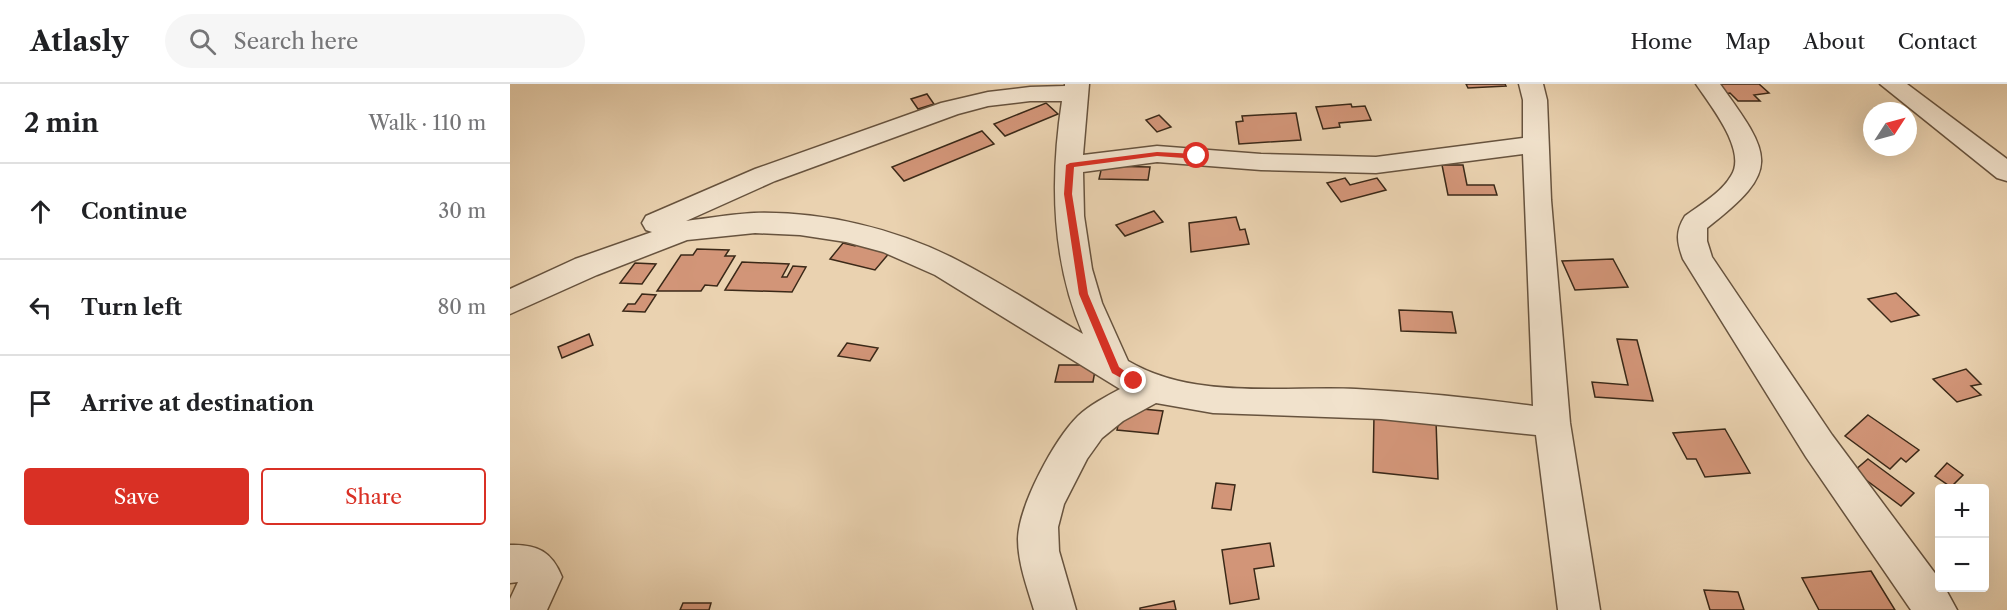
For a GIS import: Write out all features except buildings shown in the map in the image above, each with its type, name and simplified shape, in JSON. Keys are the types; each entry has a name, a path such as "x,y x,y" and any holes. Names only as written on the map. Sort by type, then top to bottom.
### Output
{"street":[{"path":"1531,84 1535,100 1537,200 1552,423 1580,610"},
{"path":"1708,84 1733,122 1746,145 1750,158 1748,170 1738,186 1695,224 1691,231 1690,239 1698,259 1819,446 1936,610"},
{"path":"1892,84 2007,172"},
{"path":"586,267 627,238 662,220 837,148 950,108 988,99 1076,88 1068,194 1083,294 1115,370"},
{"path":"1070,165 1157,154 1261,162 1376,165 1537,144"},
{"path":"510,302 644,243 699,228 755,223 800,225 847,232 893,245 946,267 1115,370 1152,389 1227,400 1429,407 1552,423"},
{"path":"1055,610 1042,567 1039,544 1040,517 1046,501 1072,452 1089,428 1104,416 1152,389"},
{"path":"510,564 522,563 532,566 539,570 542,576 526,610"}],"route":[{"path":"1134,381 1115,370 1083,294 1068,194 1070,165 1157,154 1197,156"}]}
